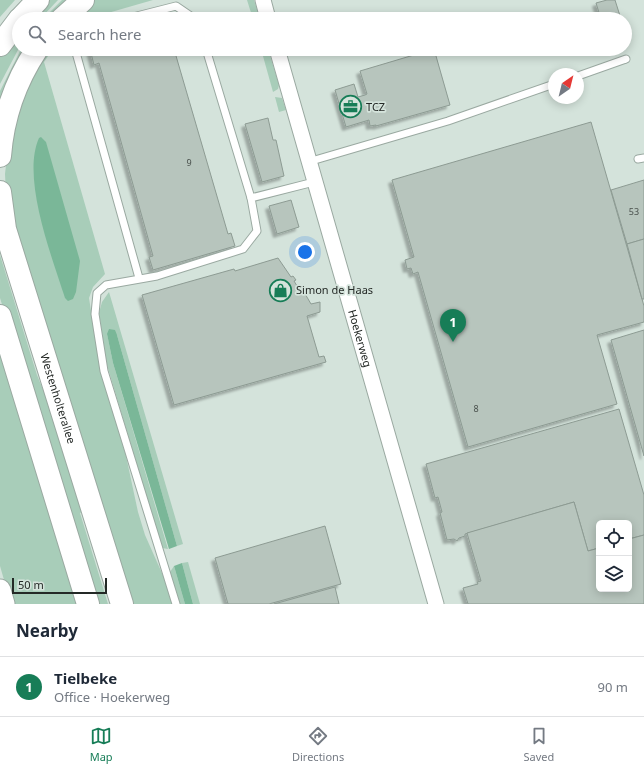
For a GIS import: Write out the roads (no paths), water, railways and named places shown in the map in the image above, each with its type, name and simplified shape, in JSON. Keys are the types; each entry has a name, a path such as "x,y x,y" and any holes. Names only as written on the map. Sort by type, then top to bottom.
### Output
{"main road":[{"path":"26,12 38,0"},
{"path":"70,12 83,0"},
{"path":"0,46 12,29"},
{"path":"0,156 1,122 15,90 33,56"},
{"name":"Westenholterallee","path":"0,192 5,229 122,604"},
{"path":"0,316 88,604"}],"street":[{"path":"263,0 266,12"},
{"name":"Hoekerweg","path":"279,56 308,162 436,604"},
{"path":"0,590 4,604"}],"lane":[{"path":"152,12 176,6 185,12"},
{"path":"77,56 139,278"},
{"path":"176,604 104,371 95,314 97,293 106,285 157,276 243,249 257,231 251,198 208,56"},
{"path":"584,74 626,60"},
{"path":"308,162 448,121 548,86"},
{"path":"251,198 314,182"}],"place":[{"name":"TCZ","path":"351,107"},
{"name":"Simon de Haas","path":"280,290"},
{"name":"Tielbeke","path":"453,342"}]}
